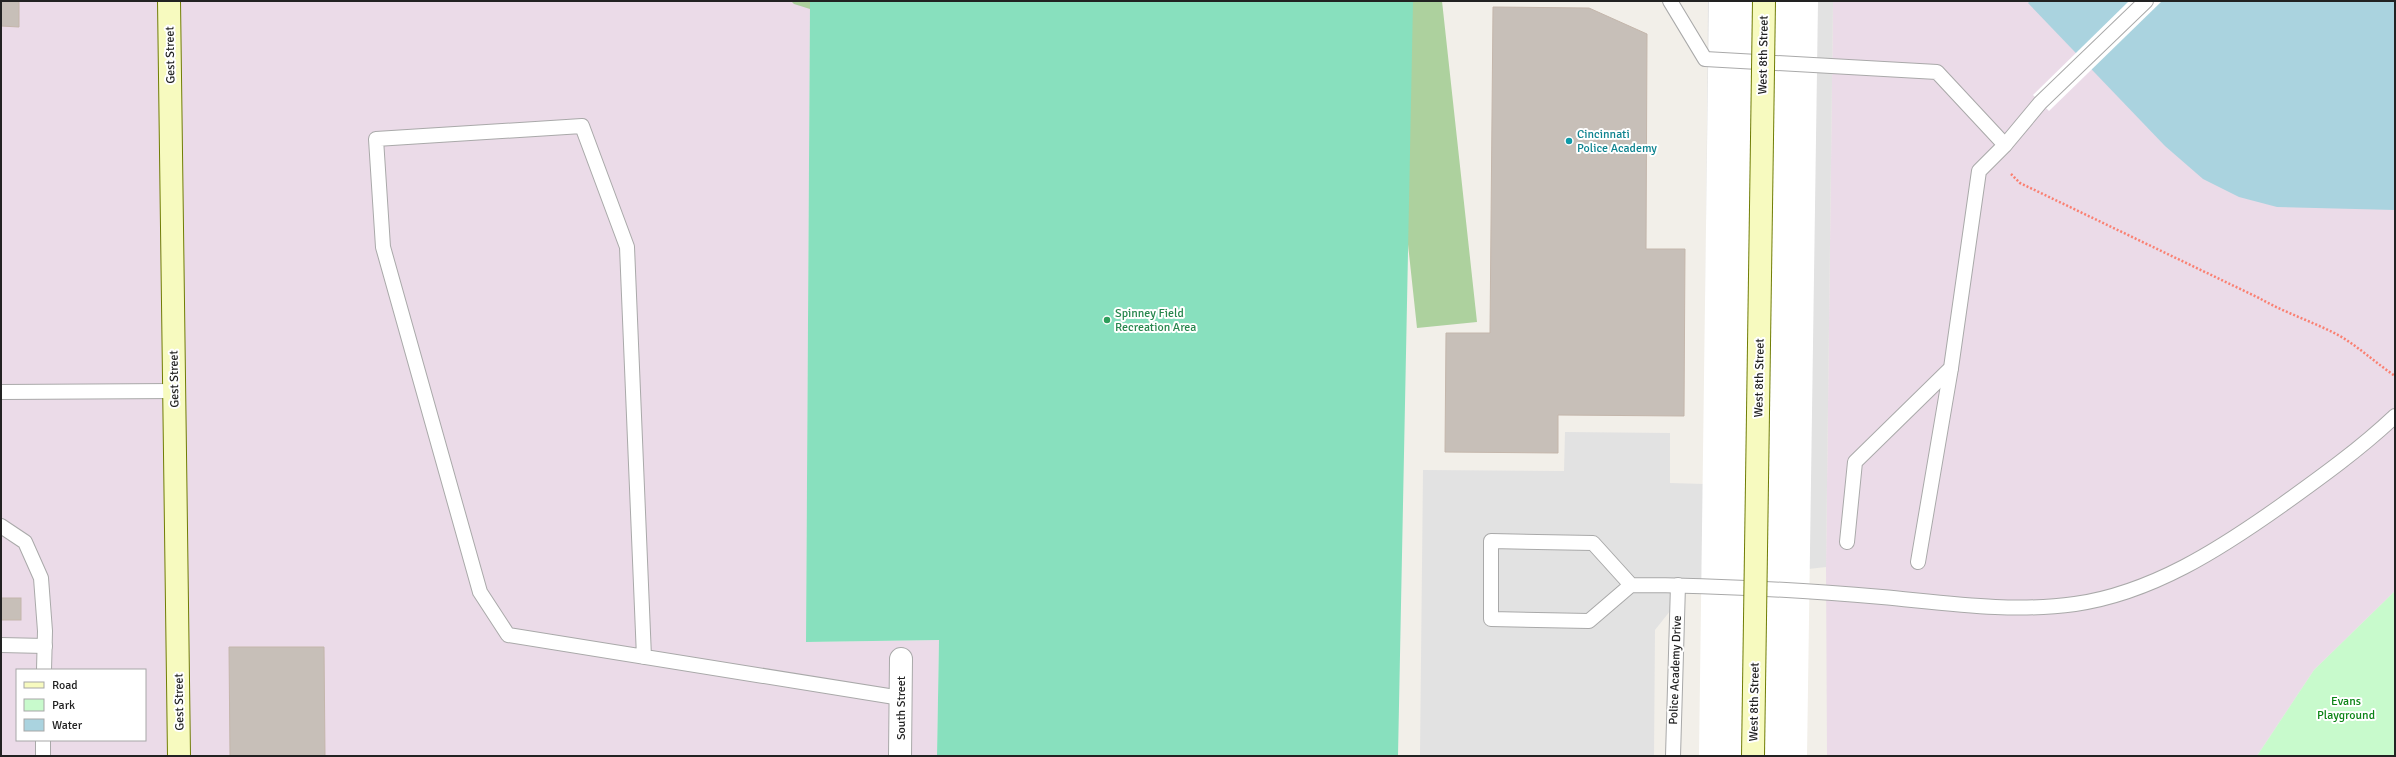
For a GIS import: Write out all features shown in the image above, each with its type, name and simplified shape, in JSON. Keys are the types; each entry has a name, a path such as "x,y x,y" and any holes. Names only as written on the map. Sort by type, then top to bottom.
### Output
{"street":[{"name":"Gest Street","path":"169,1 179,756"},
{"name":"West 8th Street","path":"1753,756 1764,1"},
{"name":"South Street","path":"900,756 901,659"}],"lane":[{"path":"1670,1 1705,59 1937,72 2005,145"},
{"path":"1918,562 1951,368 1979,171 2005,145 2040,103 2146,1"},
{"path":"644,657 627,247 582,126 376,139 383,248 480,592 508,635 644,657 901,698"},
{"path":"1847,542 1855,462 1951,368"},
{"path":"1,392 174,391"},
{"path":"1631,585 1593,543 1491,542 1491,619 1589,621 1631,585 1678,585 1870,596 2000,607 2052,606 2103,598 2153,582 2230,540 2336,465 2395,416"},
{"path":"1,526 25,542 41,578 45,646 44,669"},
{"name":"Police Academy Drive","path":"1673,756 1678,585"},
{"path":"1,645 45,646"},
{"path":"43,741 43,756"}],"path":[{"path":"1994,156 2020,183 2259,298 2289,314 2328,330 2354,345 2395,376"}],"shaded area":[{"path":"1,1 810,1 806,642 939,640 937,756 1,756"},
{"path":"1708,1 1833,1 1826,567 1693,582 1655,630 1654,756 1420,756 1423,470 1564,471 1565,432 1670,433 1670,483 1704,484"},
{"path":"1833,1 2395,1 2395,591 2314,670 2257,756 1827,756 1826,567"}],"green space":[{"path":"791,1 1442,1 1477,322 1417,328 1383,12 842,19 794,4"},
{"name":"Spinney Field Recreation Area","path":"810,1 1413,1 1398,756 937,756 939,640 806,642"},
{"name":"Evans Playground","path":"2395,591 2395,756 2257,756 2314,670"}],"water":[{"path":"2030,1 2395,1 2395,210 2277,207 2239,197 2203,179 2165,146 2028,3"}],"pier":[{"path":"1709,1 1818,1 1807,756 1699,756"},
{"path":"2129,1 2162,1 2049,111 2033,95"}],"building":[{"path":"1,1 19,1 19,27 1,26"},
{"name":"Cincinnati Police Academy","path":"1493,7 1589,8 1647,34 1646,249 1685,249 1684,416 1558,415 1558,453 1445,452 1446,333 1490,333"},
{"path":"1,598 21,598 21,620 1,620"},
{"path":"229,647 324,647 325,756 230,756"}],"place":[{"name":"Cincinnati Police Academy","path":"1569,141"},
{"name":"Spinney Field Recreation Area","path":"1107,320"}]}
